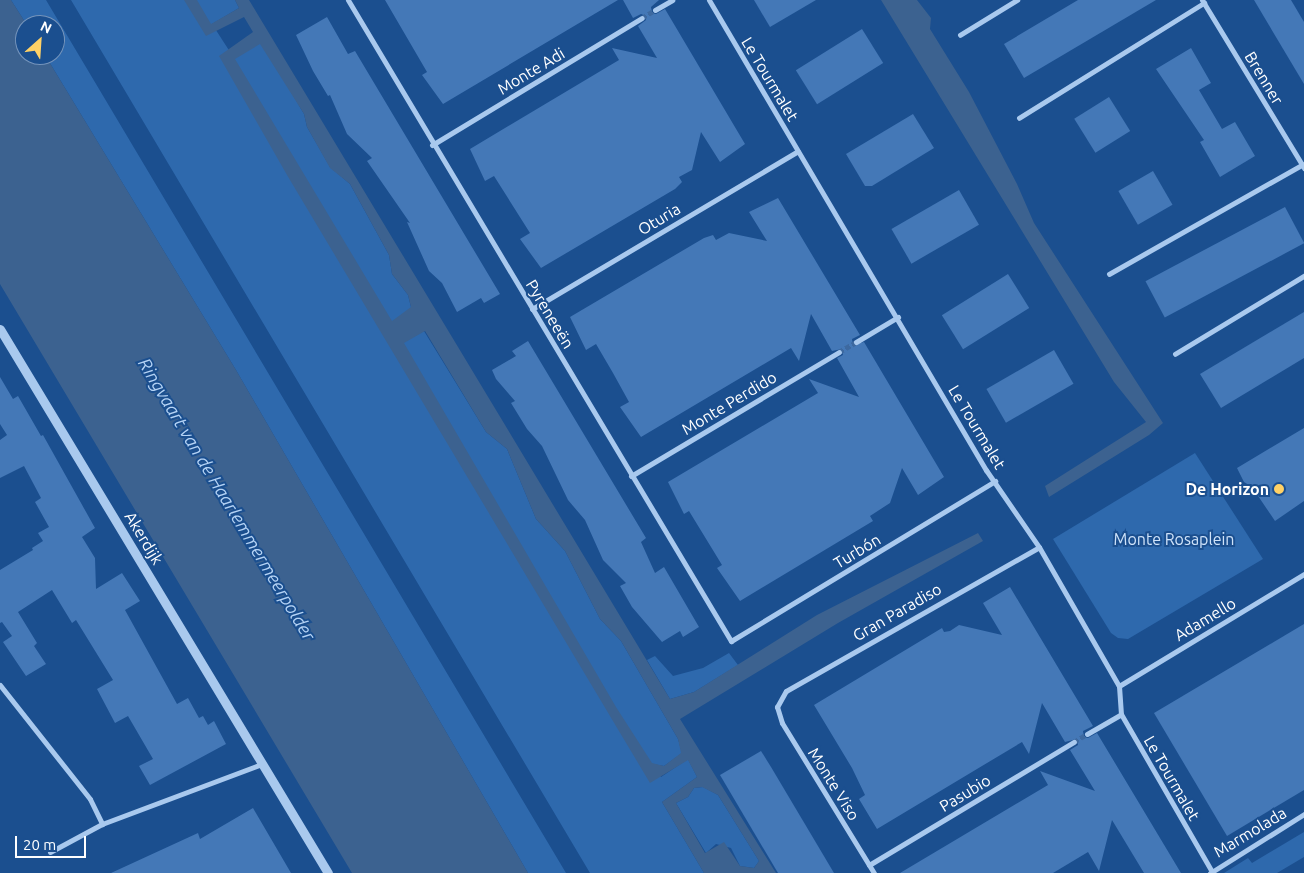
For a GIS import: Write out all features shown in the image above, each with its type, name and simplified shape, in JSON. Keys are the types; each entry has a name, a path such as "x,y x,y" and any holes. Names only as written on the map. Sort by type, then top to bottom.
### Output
{"street":[{"name":"Pyreneeën","path":"348,0 432,145 730,641"},
{"path":"655,10 672,0"},
{"name":"Le Tourmalet","path":"709,0 995,482 1039,547 1119,686 1121,714 1211,872"},
{"path":"960,34 1017,0"},
{"path":"1019,118 1203,2"},
{"name":"Brenner","path":"1203,2 1303,167"},
{"name":"Monte Adi","path":"432,145 642,18"},
{"name":"Oturia","path":"532,309 798,151"},
{"path":"1108,274 1303,167"},
{"path":"1175,354 1304,276"},
{"path":"856,342 898,316"},
{"name":"Akerdijk","path":"0,329 328,873"},
{"name":"Monte Perdido","path":"631,476 839,352"},
{"name":"Turbón","path":"730,641 995,482"},
{"name":"Gran Paradiso","path":"777,707 786,691 1039,547"},
{"name":"Adamello","path":"1119,686 1304,574"},
{"path":"0,685 90,798 102,824"},
{"name":"Monte Viso","path":"777,707 782,723 874,873"},
{"path":"1087,734 1121,714"},
{"name":"Pasubio","path":"869,865 1074,742"},
{"path":"50,852 102,824 262,764"},
{"name":"Marmolada","path":"1211,872 1304,814"}],"green space":[{"path":"11,0 46,0 55,15 21,15"},
{"path":"71,0 235,0 239,8 212,24 234,58 260,43 269,54 304,114 307,127 330,167 350,184 389,255 392,274 408,295 411,307 404,342 424,331 486,432 507,449 536,519 565,551 600,619 621,641 678,739 682,753 664,766 652,764 661,777 688,759 697,777 662,802 704,873 590,873"},
{"path":"65,32 566,873 528,873 236,370 51,65 65,65"},
{"name":"Monte Rosaplein","path":"1195,453 1263,559 1128,639 1118,638 1111,633 1053,539"},
{"path":"729,653 738,665 694,692 670,699 647,660 655,656 673,676 703,668"},
{"path":"703,787 718,795 759,861 754,868 740,866 731,848 716,844 706,853 676,803 688,797 694,788"},
{"path":"1304,832 1304,857 1277,873 1224,873 1248,858 1252,863"}],"water":[{"name":"Ringvaart van de Haarlemmermeerpolder","path":"0,0 11,0 21,15 15,15 15,65 51,65 236,370 528,873 352,873 0,284"},
{"path":"184,0 197,0 211,24 239,8 235,0 249,0 670,699 694,692 817,615 978,533 983,541 838,623 680,719 776,873 704,873 662,802 697,777 688,760 650,783 287,175 219,56 253,32 244,17 206,36","holes":["260,44 304,114 307,127 330,168 350,184 389,255 392,274 408,295 411,307 392,321 235,59","425,331 486,432 507,449 536,519 565,551 600,619 621,641 678,739 681,753 664,766 652,763 616,707 404,343","702,787 718,795 759,861 754,868 740,866 724,842 705,853 676,803 688,797 694,788"]},
{"path":"881,0 917,0 931,18 930,29 969,92 1017,184 1034,223 1163,423 1149,435 1049,497 1045,486 1146,422 1114,382"}],"building":[{"path":"385,0 618,0 443,104 422,75 427,72"},
{"path":"623,0 659,0 651,7 652,13 656,14 665,9 745,144 720,162 701,132 692,170 679,177 682,182 675,189 541,268 520,239 530,233 494,176 485,181 470,149 619,60 612,48 657,58 638,26 646,20 646,16 641,14 633,18"},
{"path":"754,0 816,0 770,27"},
{"path":"1078,0 1156,0 1024,78 1004,44"},
{"path":"1254,0 1291,0 1304,22 1304,84"},
{"path":"327,17 348,54 355,51 500,294 484,303 481,298 457,312 442,283 429,271 407,222 410,223 367,161 372,158 347,134 330,95 328,96 313,71 296,35"},
{"path":"862,29 883,63 817,104 796,70"},
{"path":"1191,48 1211,83 1199,90 1222,129 1235,122 1255,156 1220,177 1200,142 1204,140 1156,69"},
{"path":"1109,97 1130,131 1095,153 1074,119"},
{"path":"913,114 934,148 872,186 865,186 846,154"},
{"path":"1153,171 1172,205 1138,225 1118,191"},
{"path":"959,190 979,225 911,264 891,229"},
{"path":"778,198 860,335 852,339 853,345 864,342 944,477 918,495 902,468 890,503 870,516 873,521 740,601 717,568 722,565 689,511 684,514 668,482 818,393 809,379 859,397 837,358 843,355 842,349 832,351 811,314 799,361 791,348 641,437 620,407 629,402 596,344 586,350 570,317 704,238 713,235 716,240 729,233 767,241 749,212"},
{"path":"1285,207 1304,243 1165,317 1145,281"},
{"path":"1008,274 1029,308 963,349 942,315"},
{"path":"1304,312 1304,358 1221,408 1200,374"},
{"path":"528,341 646,538 641,542 655,573 664,567 699,627 683,637 680,631 662,642 632,607 620,586 626,583 603,560 585,520 568,500 542,446 527,429 511,403 515,401 496,379 492,370 516,356 512,351"},
{"path":"1054,350 1074,384 1006,423 986,389"},
{"path":"0,377 13,399 18,396 41,436 43,435 95,528 82,537 95,558 96,589 122,573 140,601 125,610 177,704 188,698 199,718 203,716 208,725 214,721 226,744 150,785 139,766 153,759 128,716 115,723 97,689 113,680 76,620 72,623 52,590 18,612 37,643 34,646 46,664 26,676 3,642 12,636 2,622 0,623 0,570 33,550 32,548 43,541 38,533 49,527 35,502 41,498 24,466 0,478 0,440 7,435 0,424"},
{"name":"De Horizon","path":"1304,428 1304,501 1275,521 1252,487 1244,482 1237,468"},
{"path":"1010,587 1093,726 1083,731 1084,737 1088,738 1097,733 1181,873 1144,873 1112,820 1099,871 1088,852 1053,873 900,873 1048,785 1040,771 1095,791 1070,750 1078,745 1077,739 1065,742 1042,703 1029,754 1022,742 877,829 859,799 865,795 852,768 814,705 942,628 944,632 950,631 959,625 1002,635 983,603"},
{"path":"1304,624 1304,790 1227,836 1154,713"},
{"path":"761,751 834,873 778,873 720,775"},
{"path":"253,808 291,873 111,873 198,833 200,839"}],"tunnel":[{"path":"642,18 655,10"},
{"path":"839,352 856,342"},
{"path":"1074,742 1087,734"}],"place":[{"name":"De Horizon","path":"1279,489"}]}
